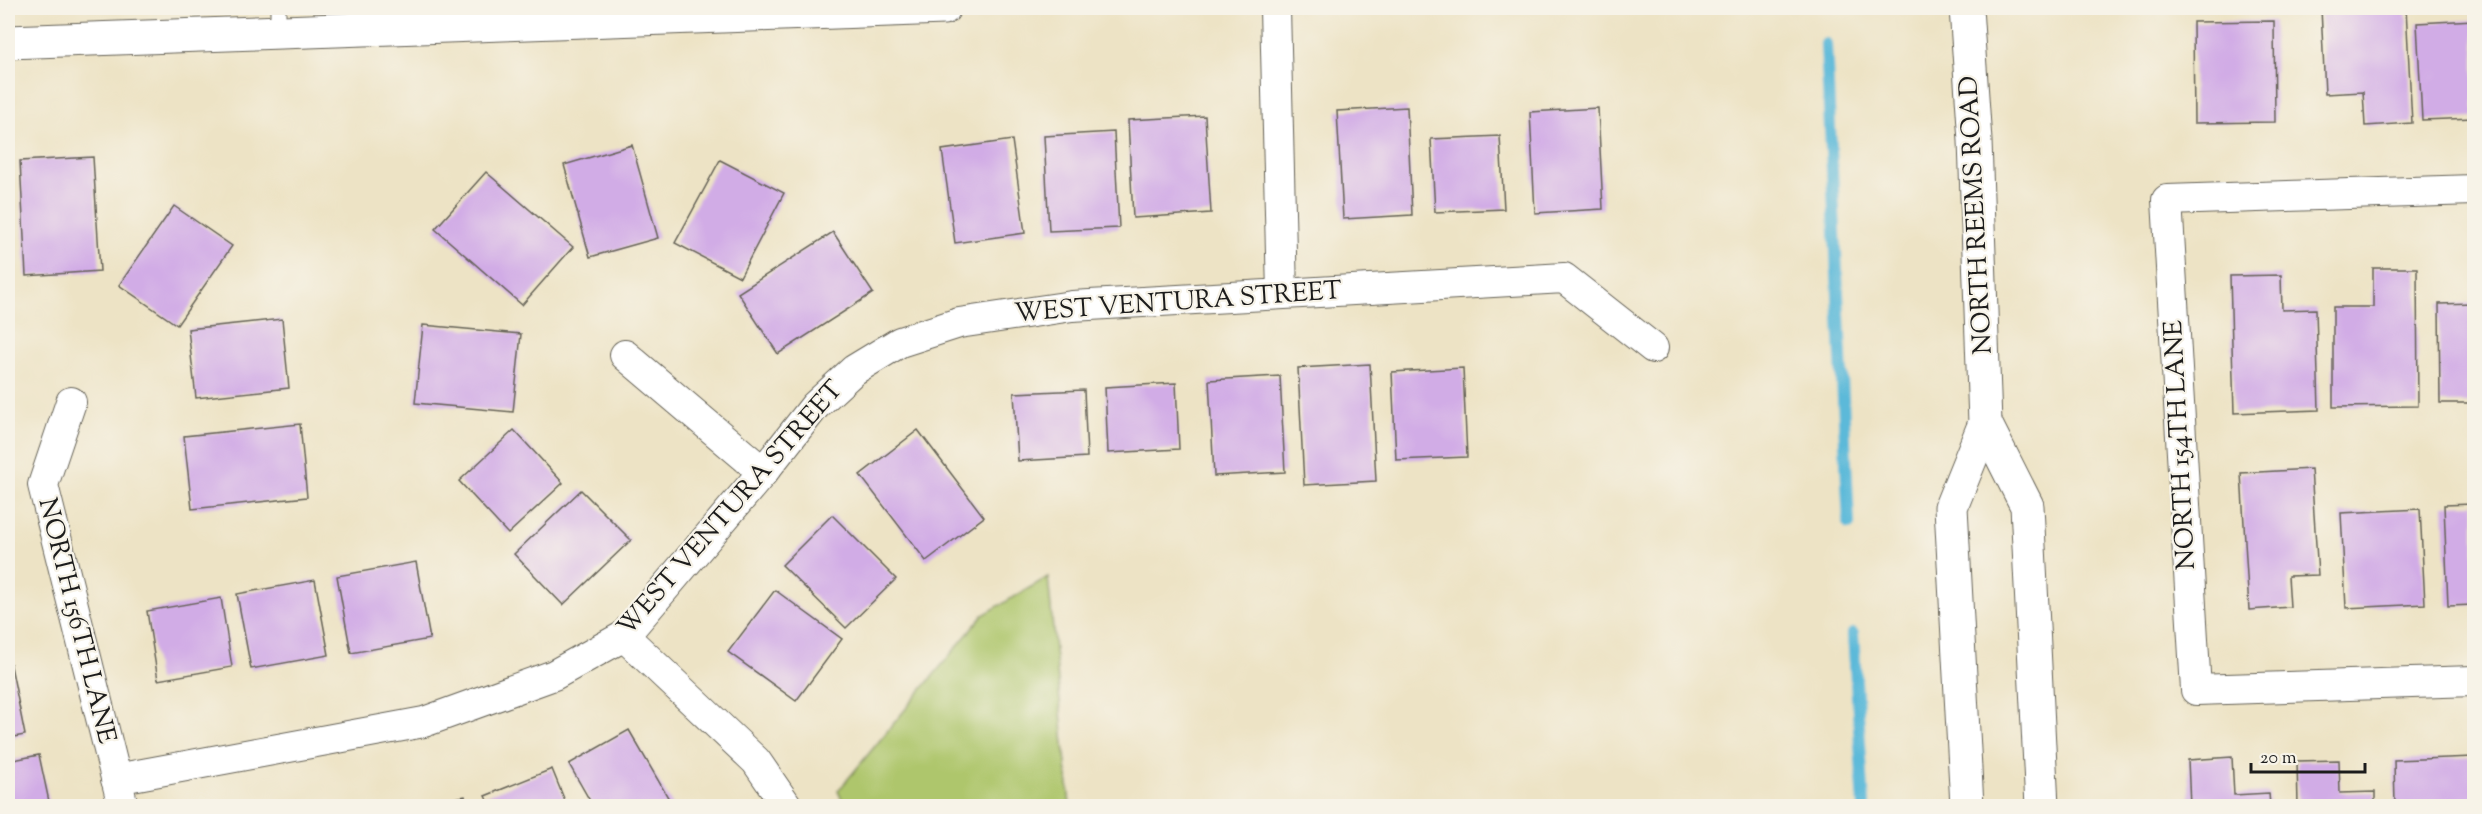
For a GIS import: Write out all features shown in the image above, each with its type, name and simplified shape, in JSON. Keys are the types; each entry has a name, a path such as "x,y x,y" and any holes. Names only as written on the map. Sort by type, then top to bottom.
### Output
{"main road":[{"path":"8,42 278,19 944,8"},
{"name":"NORTH REEMS ROAD","path":"1966,8 1975,141 1985,423 1951,507 1967,807"},
{"name":"NORTH REEMS ROAD","path":"1985,423 2027,506 2042,807"}],"street":[{"path":"1275,8 1282,294"},
{"name":"NORTH 154TH LANE","path":"2475,190 2167,200 2196,690 2475,681"},
{"name":"WEST VENTURA STREET","path":"119,793 424,722 554,675 624,636 763,472 815,406 854,370 900,342 959,323 1072,306 1564,278 1653,348"},
{"path":"625,356 763,472"},
{"name":"NORTH 156TH LANE","path":"71,402 43,484 119,793"},
{"path":"624,636 756,761 787,807"}],"green space":[{"path":"1048,577 1070,806 845,806 838,791 983,615"}],"building":[{"path":"2321,8 2406,8 2412,123 2365,126 2363,92 2325,94"},
{"path":"2474,20 2474,118 2422,120 2417,23"},
{"path":"2274,21 2275,122 2194,123 2193,22"},
{"path":"1407,107 1412,215 1343,219 1337,111"},
{"path":"1598,108 1603,209 1535,213 1530,112"},
{"path":"1205,116 1211,213 1133,218 1128,120"},
{"path":"1114,132 1119,228 1049,231 1044,136"},
{"path":"1500,136 1504,209 1435,212 1431,139"},
{"path":"1012,140 1025,233 955,243 942,150"},
{"path":"632,145 658,238 590,257 564,165"},
{"path":"93,157 100,271 26,276 20,161"},
{"path":"720,160 784,193 740,277 675,243"},
{"path":"486,172 573,247 522,305 435,229"},
{"path":"174,206 232,246 177,325 119,285"},
{"path":"833,232 873,293 778,354 738,293"},
{"path":"2373,268 2417,268 2418,406 2333,407 2333,307 2373,307"},
{"path":"2281,275 2282,310 2316,309 2319,410 2234,413 2230,276"},
{"path":"2474,303 2474,403 2440,403 2439,304"},
{"path":"282,319 289,388 196,398 188,329"},
{"path":"423,325 521,334 513,412 415,403"},
{"path":"1370,364 1376,481 1304,485 1298,368"},
{"path":"1463,368 1467,457 1396,460 1392,372"},
{"path":"1280,376 1285,472 1214,476 1209,380"},
{"path":"1176,383 1179,449 1108,453 1105,387"},
{"path":"1084,390 1087,457 1018,461 1014,393"},
{"path":"300,424 307,497 192,509 184,436"},
{"path":"514,430 563,483 508,534 459,481"},
{"path":"918,430 984,517 926,561 860,475"},
{"path":"2311,469 2318,575 2288,576 2290,607 2249,610 2241,473"},
{"path":"581,490 631,540 563,605 514,554"},
{"path":"2474,504 2474,605 2448,606 2444,505"},
{"path":"2420,509 2425,604 2346,608 2341,513"},
{"path":"832,515 896,579 846,628 782,565"},
{"path":"416,562 430,639 351,653 337,576"},
{"path":"315,580 329,655 251,669 237,594"},
{"path":"775,590 842,639 796,701 728,652"},
{"path":"221,598 232,667 158,680 147,611"},
{"path":"8,656 25,735 8,738"},
{"path":"629,730 673,806 593,806 569,764"},
{"path":"39,755 50,806 8,806 8,761"},
{"path":"2232,757 2234,795 2269,793 2270,806 2190,806 2188,760"},
{"path":"2474,757 2474,806 2395,806 2394,760"},
{"path":"2339,760 2340,793 2375,792 2375,806 2298,806 2297,761"},
{"path":"552,769 567,806 490,806 485,796"},
{"path":"465,796 467,806 412,806 412,805"}],"waterway":[{"path":"1826,44 1849,524"},
{"path":"1853,634 1864,806"}]}
